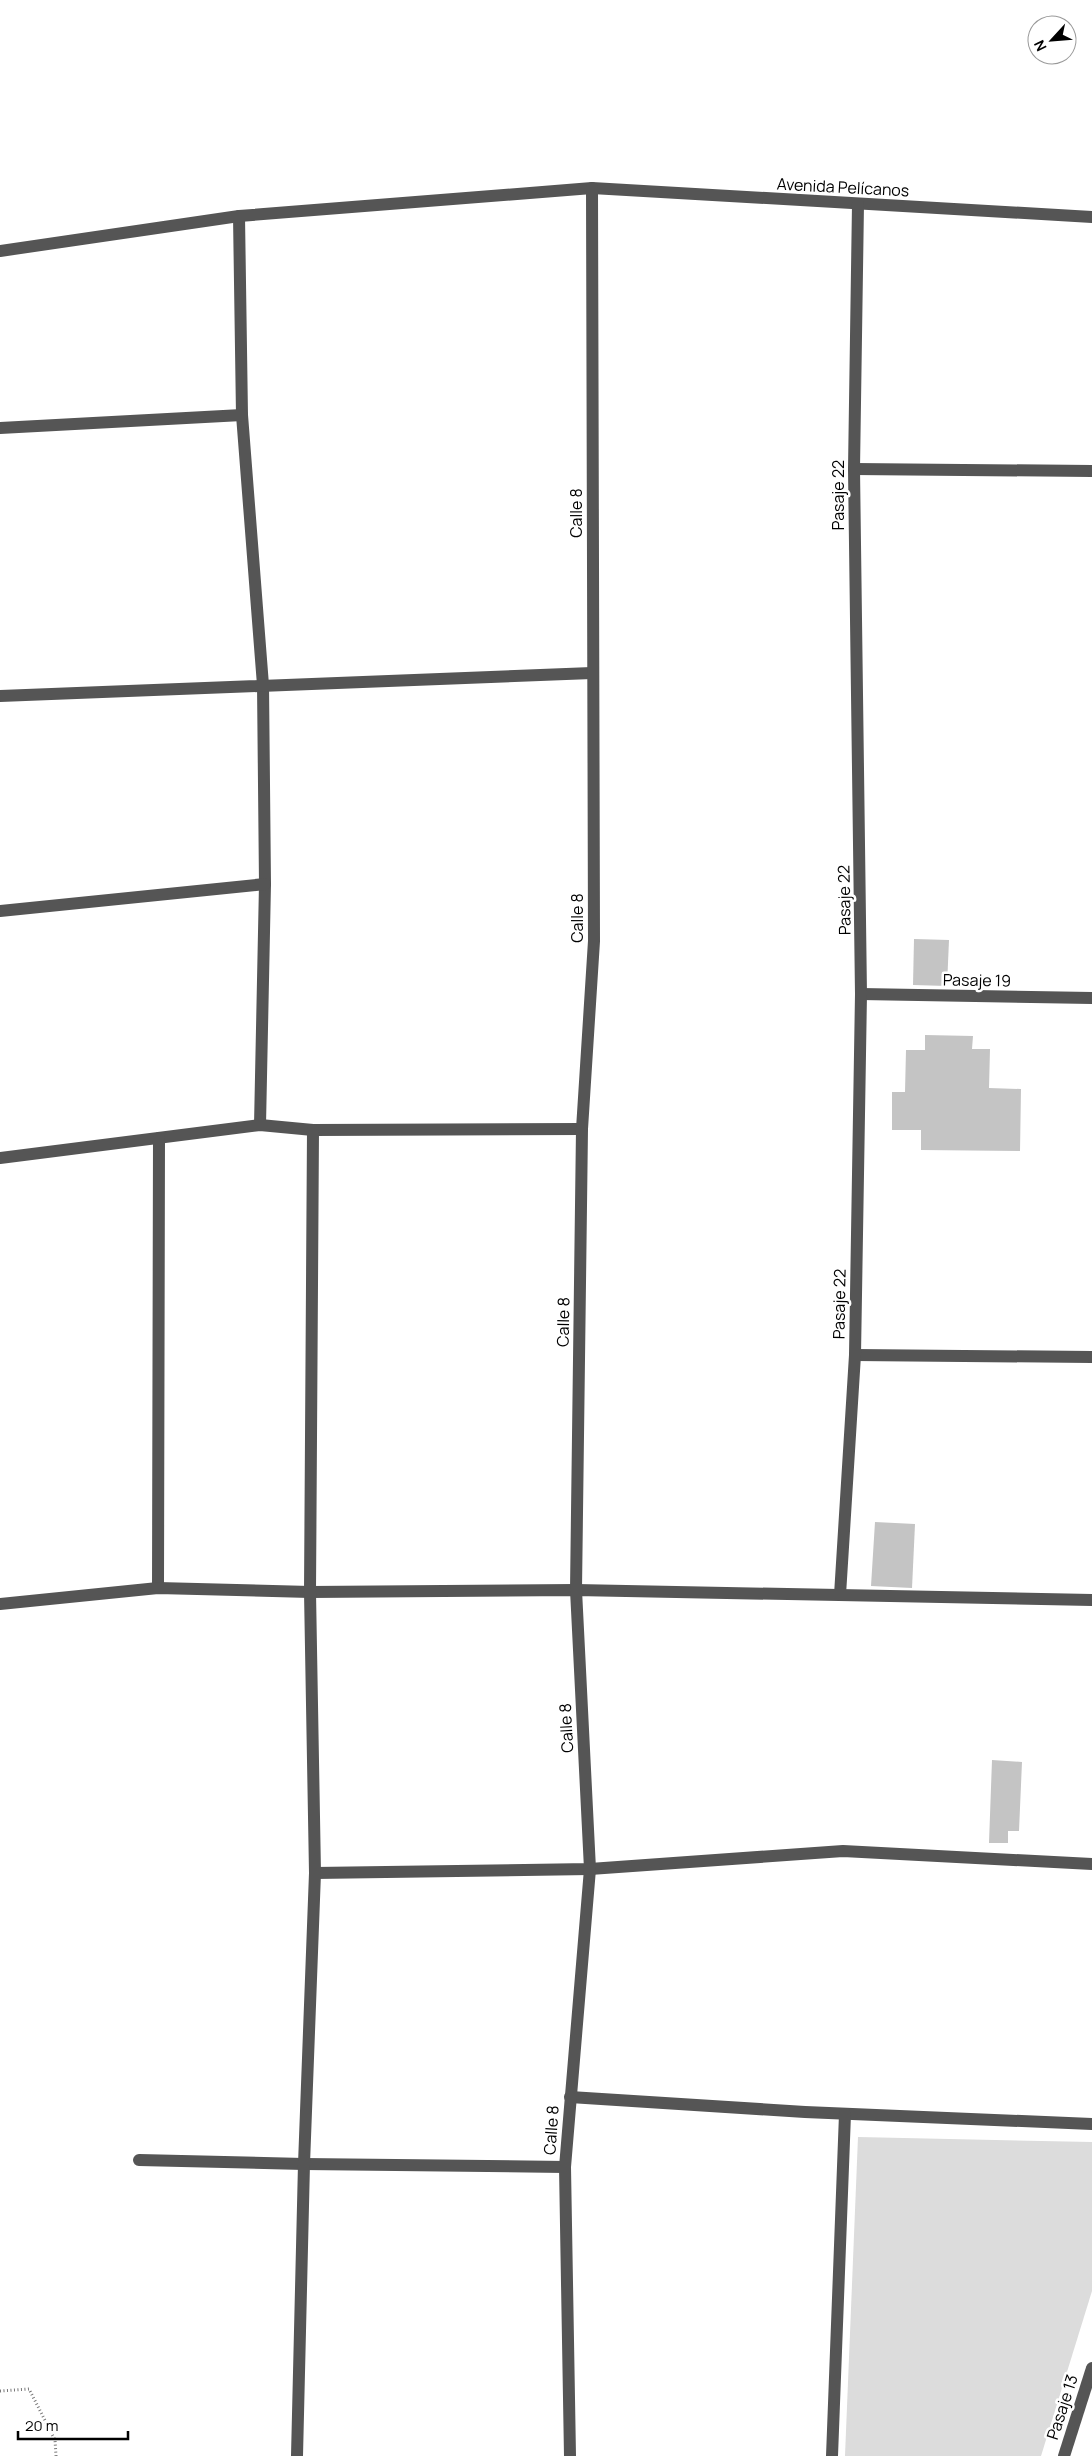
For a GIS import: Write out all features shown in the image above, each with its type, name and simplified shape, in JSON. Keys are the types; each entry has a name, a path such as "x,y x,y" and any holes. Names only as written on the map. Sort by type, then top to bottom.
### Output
{"street":[{"name":"Avenida Pelícanos","path":"0,251 239,216 592,188 1092,217"},
{"name":"Calle 8","path":"570,2456 565,2167 590,1869 576,1590 582,1129 594,940 592,188"},
{"name":"Pasaje 22","path":"840,1595 855,1355 861,994 854,469 858,204"},
{"path":"239,216 242,415 263,685 265,884 260,1125"},
{"path":"0,428 242,415"},
{"path":"854,469 1092,471"},
{"path":"0,696 592,673"},
{"path":"0,911 265,884"},
{"name":"Pasaje 19","path":"861,994 1092,998"},
{"path":"0,1158 260,1125 313,1130 582,1129"},
{"path":"297,2456 304,2164 315,1874 310,1592 313,1130"},
{"path":"158,1588 159,1138"},
{"path":"855,1355 1092,1357"},
{"path":"0,1604 158,1588 310,1592 576,1590 1092,1600"},
{"path":"315,1874 590,1869 843,1851 1092,1864"},
{"path":"570,2097 845,2114 1092,2124"},
{"path":"832,2456 845,2114"},
{"path":"139,2160 565,2167"},
{"name":"Pasaje 13","path":"1064,2456 1092,2368"}],"path":[{"path":"0,2391 29,2390 55,2440 56,2456"}],"shaded area":[{"path":"858,2137 1092,2142 1092,2291 1041,2456 845,2456"}],"building":[{"path":"914,939 949,940 947,986 913,985"},
{"path":"925,1035 973,1036 972,1049 990,1049 989,1088 1021,1089 1020,1151 921,1150 921,1130 892,1130 892,1092 905,1092 906,1050 925,1050"},
{"path":"875,1522 915,1524 912,1588 871,1586"},
{"path":"992,1760 1022,1762 1019,1831 1008,1831 1008,1843 989,1843"}]}
